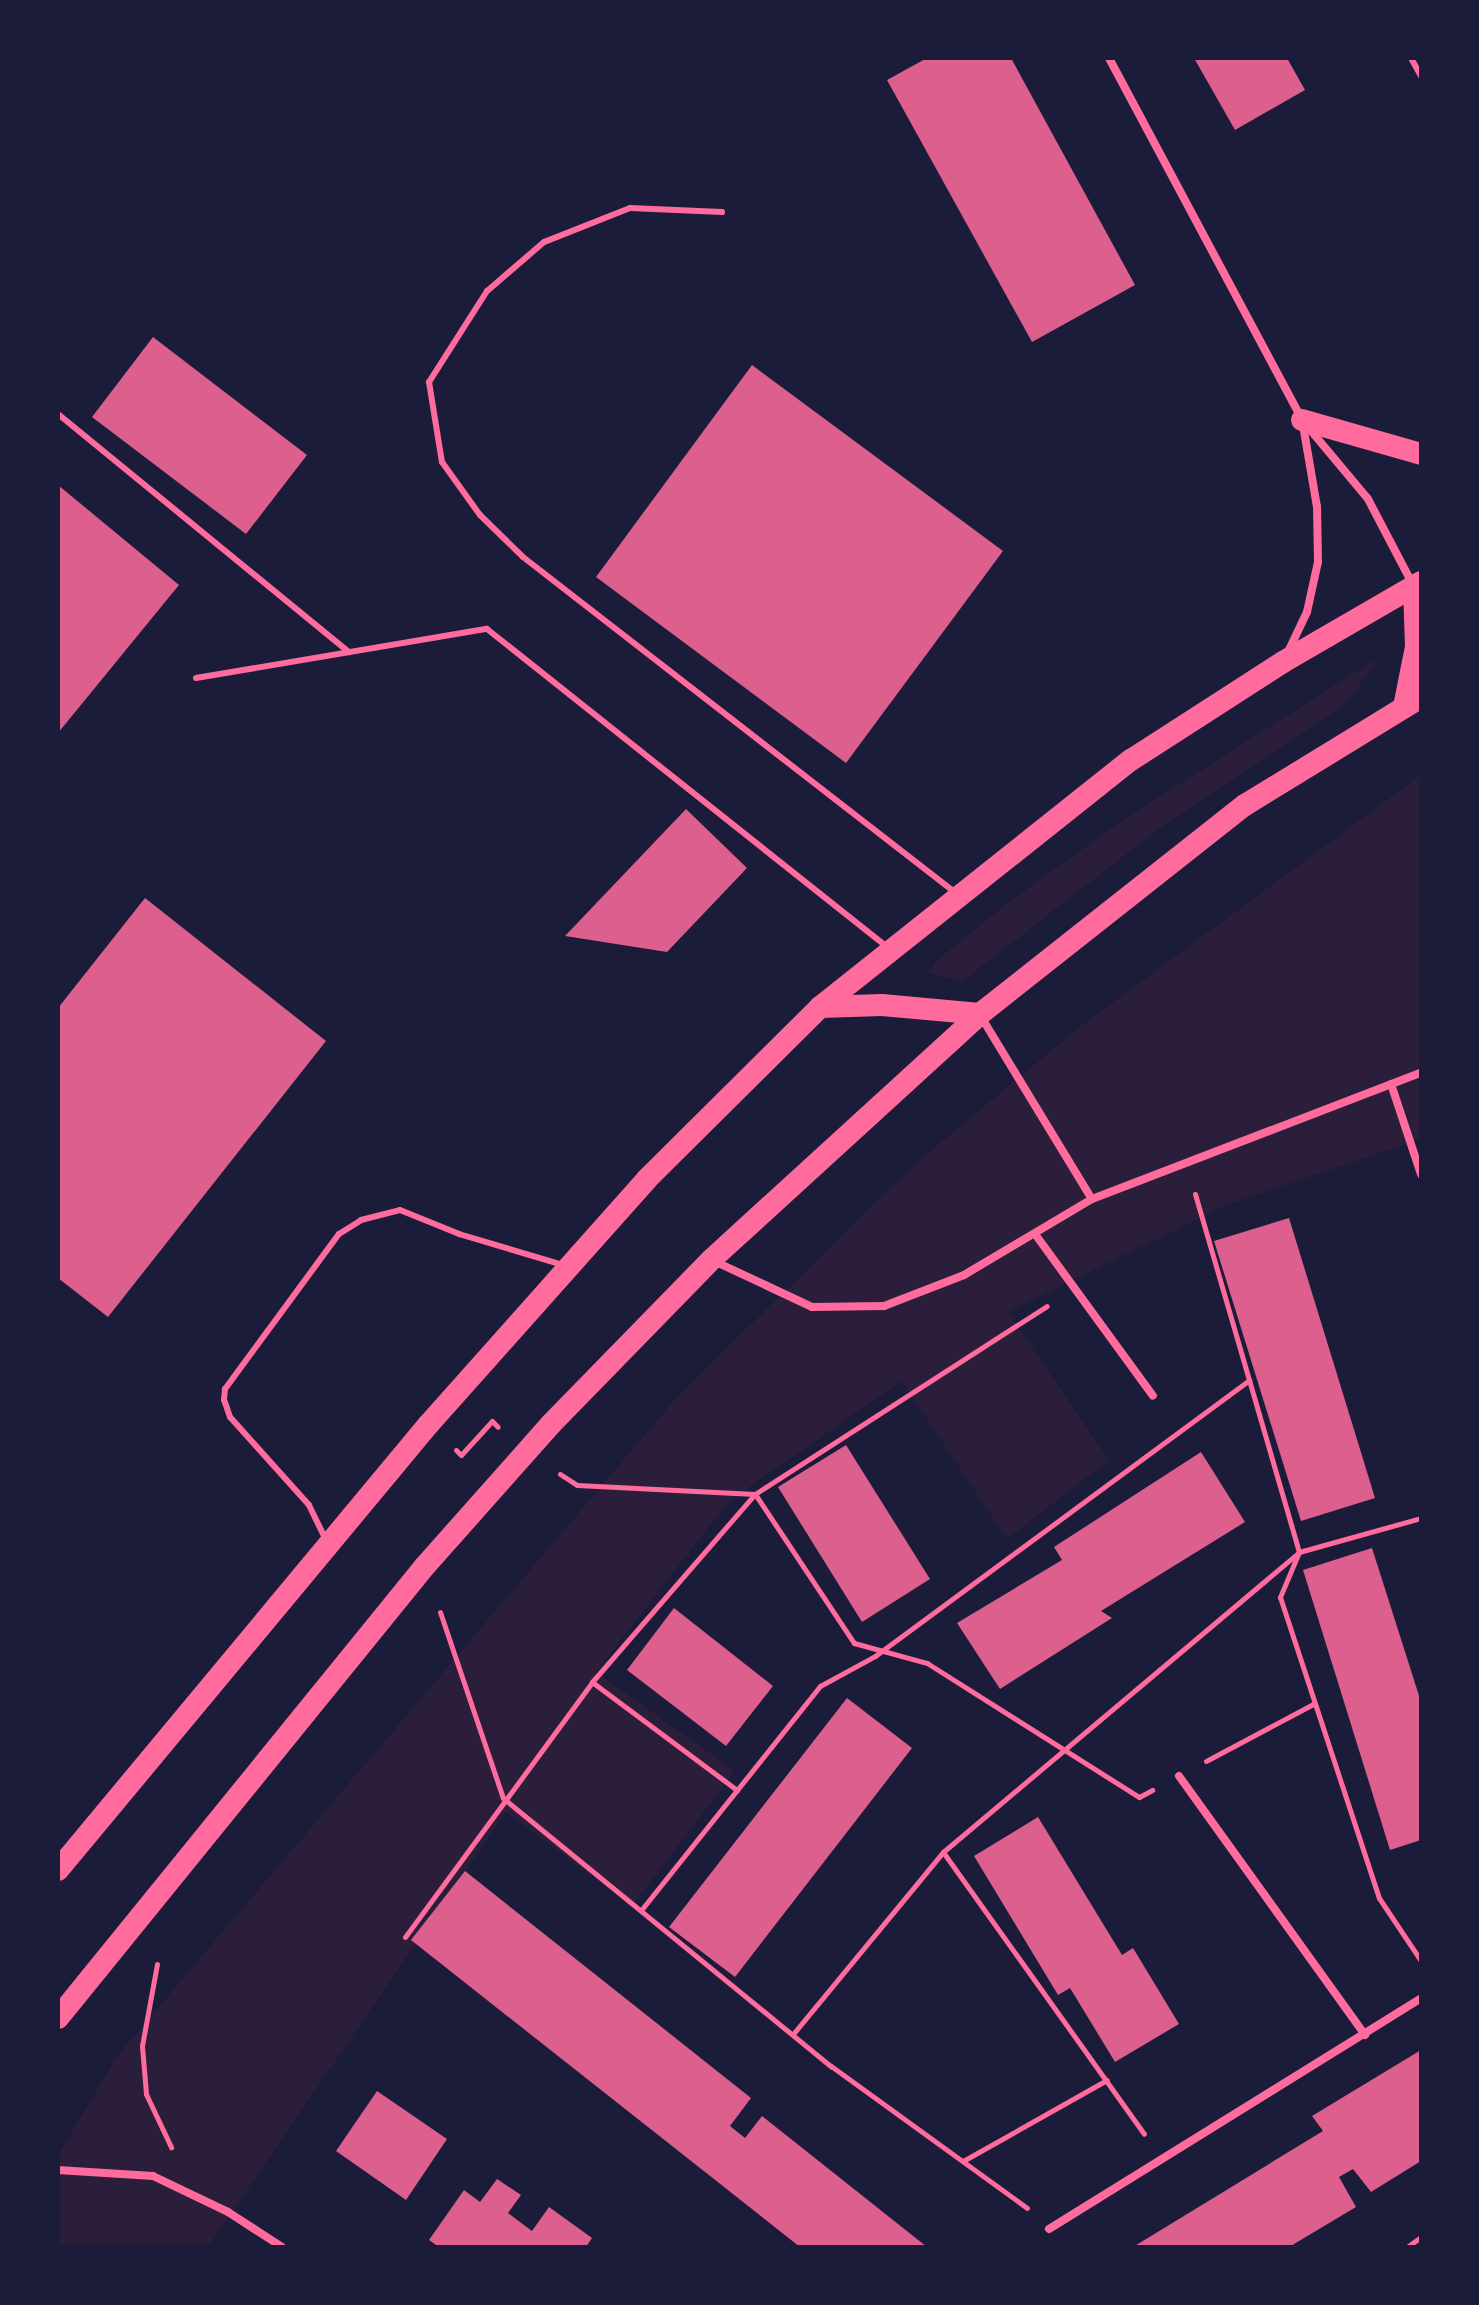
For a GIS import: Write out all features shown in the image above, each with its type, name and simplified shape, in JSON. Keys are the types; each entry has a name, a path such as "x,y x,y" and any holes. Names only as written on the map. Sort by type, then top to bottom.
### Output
{"highway":[{"path":"1302,420 1421,454"},
{"path":"58,1870 428,1425 721,1103 820,1007 957,894 1131,760 1283,662 1417,584"},
{"path":"58,2018 425,1566 527,1452 712,1259 980,1014 1245,805 1412,702 1417,584"},
{"path":"820,1007 882,1005 980,1014"}],"street":[{"path":"1109,58 1302,420 1368,499 1417,584"},
{"path":"1283,662 1307,612 1318,562 1317,507 1302,420"},
{"path":"980,1014 1092,1199"},
{"path":"712,1259 812,1307 884,1306 964,1275 1092,1199 1186,1167 1421,1073"},
{"path":"1391,1084 1421,1174"},
{"path":"1035,1234 1153,1396"},
{"path":"1179,1776 1365,2035"},
{"path":"1049,2229 1421,1998"},
{"path":"58,2170 153,2176 228,2212 282,2247"}],"lane":[{"path":"1411,58 1421,76"},
{"path":"722,212 630,208 544,242 487,291 429,382 442,462 480,515 523,557 957,894"},
{"path":"58,414 349,652"},
{"path":"196,678 487,629 890,949"},
{"path":"328,1545 309,1505 230,1417 224,1400 225,1389 339,1234 361,1220 400,1210 459,1234 569,1267"}],"path":[{"path":"1186,1167 1299,1552 1280,1597 1379,1898 1421,1961"},
{"path":"405,1937 503,1798 592,1682 755,1494 1076,1290"},
{"path":"642,1909 820,1686 882,1651 1249,1380"},
{"path":"428,1425 461,1455 492,1421 527,1452 577,1485 755,1494"},
{"path":"755,1494 854,1643 927,1663 1063,1752 1139,1797 1315,1703"},
{"path":"793,2034 943,1852 1299,1552 1421,1518"},
{"path":"425,1566 503,1798 793,2034 1049,2229"},
{"path":"592,1682 737,1790"},
{"path":"943,1852 1161,2157"},
{"path":"159,1954 142,2046 146,2094 177,2161"},
{"path":"963,2161 1107,2080"},
{"path":"1407,2247 1421,2237"}],"shaded area":[{"path":"1378,658 1348,702 1160,828 963,981 929,973 935,962 1010,901 1126,818"},
{"path":"1421,775 1421,1139 1227,1205 1008,1312 1109,1460 1007,1539 902,1381 729,1501 596,1672 735,1771 632,1906 506,1812 208,2247 58,2247 58,2155 117,2056 677,1397 915,1164 1081,1026"}],"building":[{"path":"927,58 1011,58 1135,285 1032,342 887,80"},
{"path":"1194,58 1287,58 1305,90 1235,130"},
{"path":"153,337 307,455 246,534 92,417"},
{"path":"752,365 1003,551 846,763 596,577"},
{"path":"58,485 179,585 58,733"},
{"path":"686,809 747,868 667,952 565,936"},
{"path":"145,898 326,1041 108,1317 58,1278 58,1008"},
{"path":"1289,1218 1375,1498 1301,1521 1214,1241"},
{"path":"846,1445 930,1579 862,1622 778,1487"},
{"path":"1201,1452 1245,1522 1101,1611 1112,1618 1000,1689 957,1623 1062,1560 1054,1547"},
{"path":"1372,1548 1421,1702 1421,1840 1390,1850 1303,1570"},
{"path":"674,1608 773,1686 726,1746 627,1670"},
{"path":"847,1698 912,1748 735,1977 669,1927"},
{"path":"1038,1817 1122,1955 1133,1948 1179,2024 1115,2062 1070,1988 1058,1995 974,1856"},
{"path":"465,1871 751,2098 730,2126 745,2138 762,2116 927,2247 800,2247 411,1940"},
{"path":"1421,2050 1421,2161 1371,2192 1353,2169 1339,2177 1356,2207 1289,2247 1133,2247 1323,2131 1312,2116"},
{"path":"377,2091 447,2139 406,2200 336,2151"},
{"path":"497,2179 521,2195 508,2213 532,2231 549,2207 592,2238 586,2247 439,2247 429,2240 464,2190 480,2202"}]}
